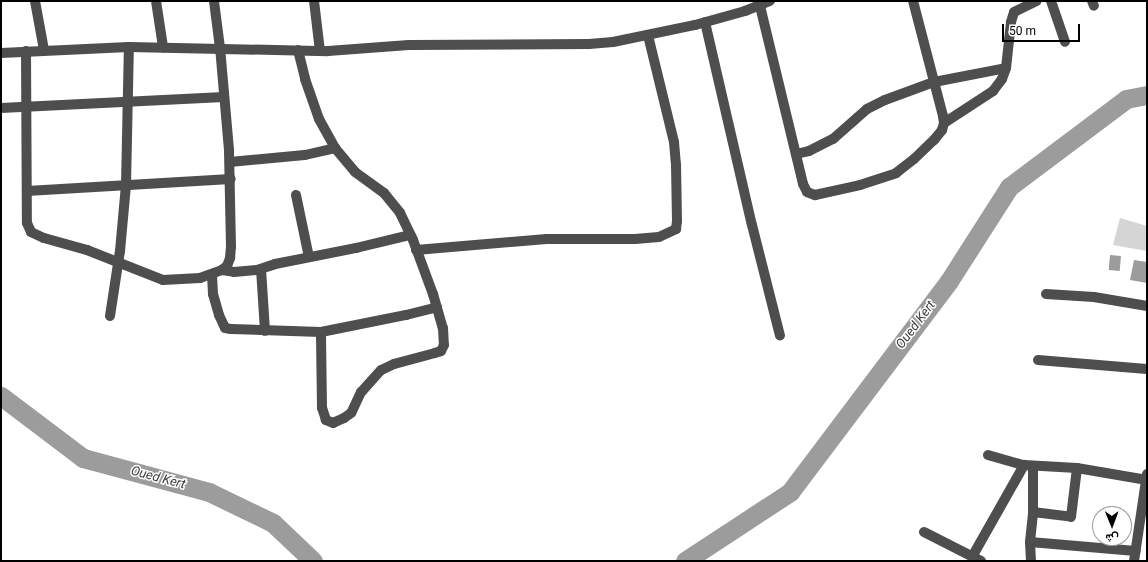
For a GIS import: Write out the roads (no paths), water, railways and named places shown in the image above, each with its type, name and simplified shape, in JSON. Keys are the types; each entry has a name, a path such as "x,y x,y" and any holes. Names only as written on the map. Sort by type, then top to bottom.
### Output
{"street":[{"path":"35,1 44,50"},
{"path":"156,1 163,48"},
{"path":"26,51 27,223 31,232 40,237 87,250 163,280 186,280 212,274 222,270 230,258 230,162 220,48 214,1"},
{"path":"314,1 320,51"},
{"path":"1,53 129,47 320,51 417,45 589,44 613,42 705,22 760,6 770,1"},
{"path":"913,1 944,123"},
{"path":"760,6 803,184 807,192 815,195 896,173 914,159 934,140 944,123 993,92 1002,79 1006,68 1011,22 1014,12 1037,1"},
{"path":"1051,1 1065,42"},
{"path":"705,22 752,225 780,336"},
{"path":"416,250 547,239 635,239 659,237 676,229 676,165 674,142 648,35"},
{"path":"110,316 118,262 126,185 129,47"},
{"path":"298,50 305,79 319,119 335,148 355,172 384,193 393,203 410,235 437,307 444,337 444,345 440,351 394,364 381,370 361,392 350,413 344,418 333,423 326,420 322,408 320,332"},
{"path":"796,154 809,151 833,139 867,109 934,82 1006,68"},
{"path":"1,108 224,97"},
{"path":"230,162 305,155 335,148"},
{"path":"27,191 230,179"},
{"path":"296,195 309,257"},
{"path":"222,270 245,272 410,235"},
{"path":"261,269 265,331"},
{"path":"212,274 216,306 226,328 265,331 320,332 406,315 437,307"},
{"path":"1046,294 1094,298 1147,306"},
{"path":"1038,360 1147,369"},
{"path":"988,455 1029,465 1077,468 1147,478 1138,552 1030,542"},
{"path":"1029,465 1033,512 1030,542 1031,561"},
{"path":"924,532 977,559 1029,465"},
{"path":"1033,512 1071,517 1077,468"}],"waterway":[{"name":"Oued Kert","path":"685,561 790,492 949,281 1009,187 1126,99 1147,95"},
{"name":"Oued Kert","path":"1,396 83,458 209,492 273,523 313,561"}]}
